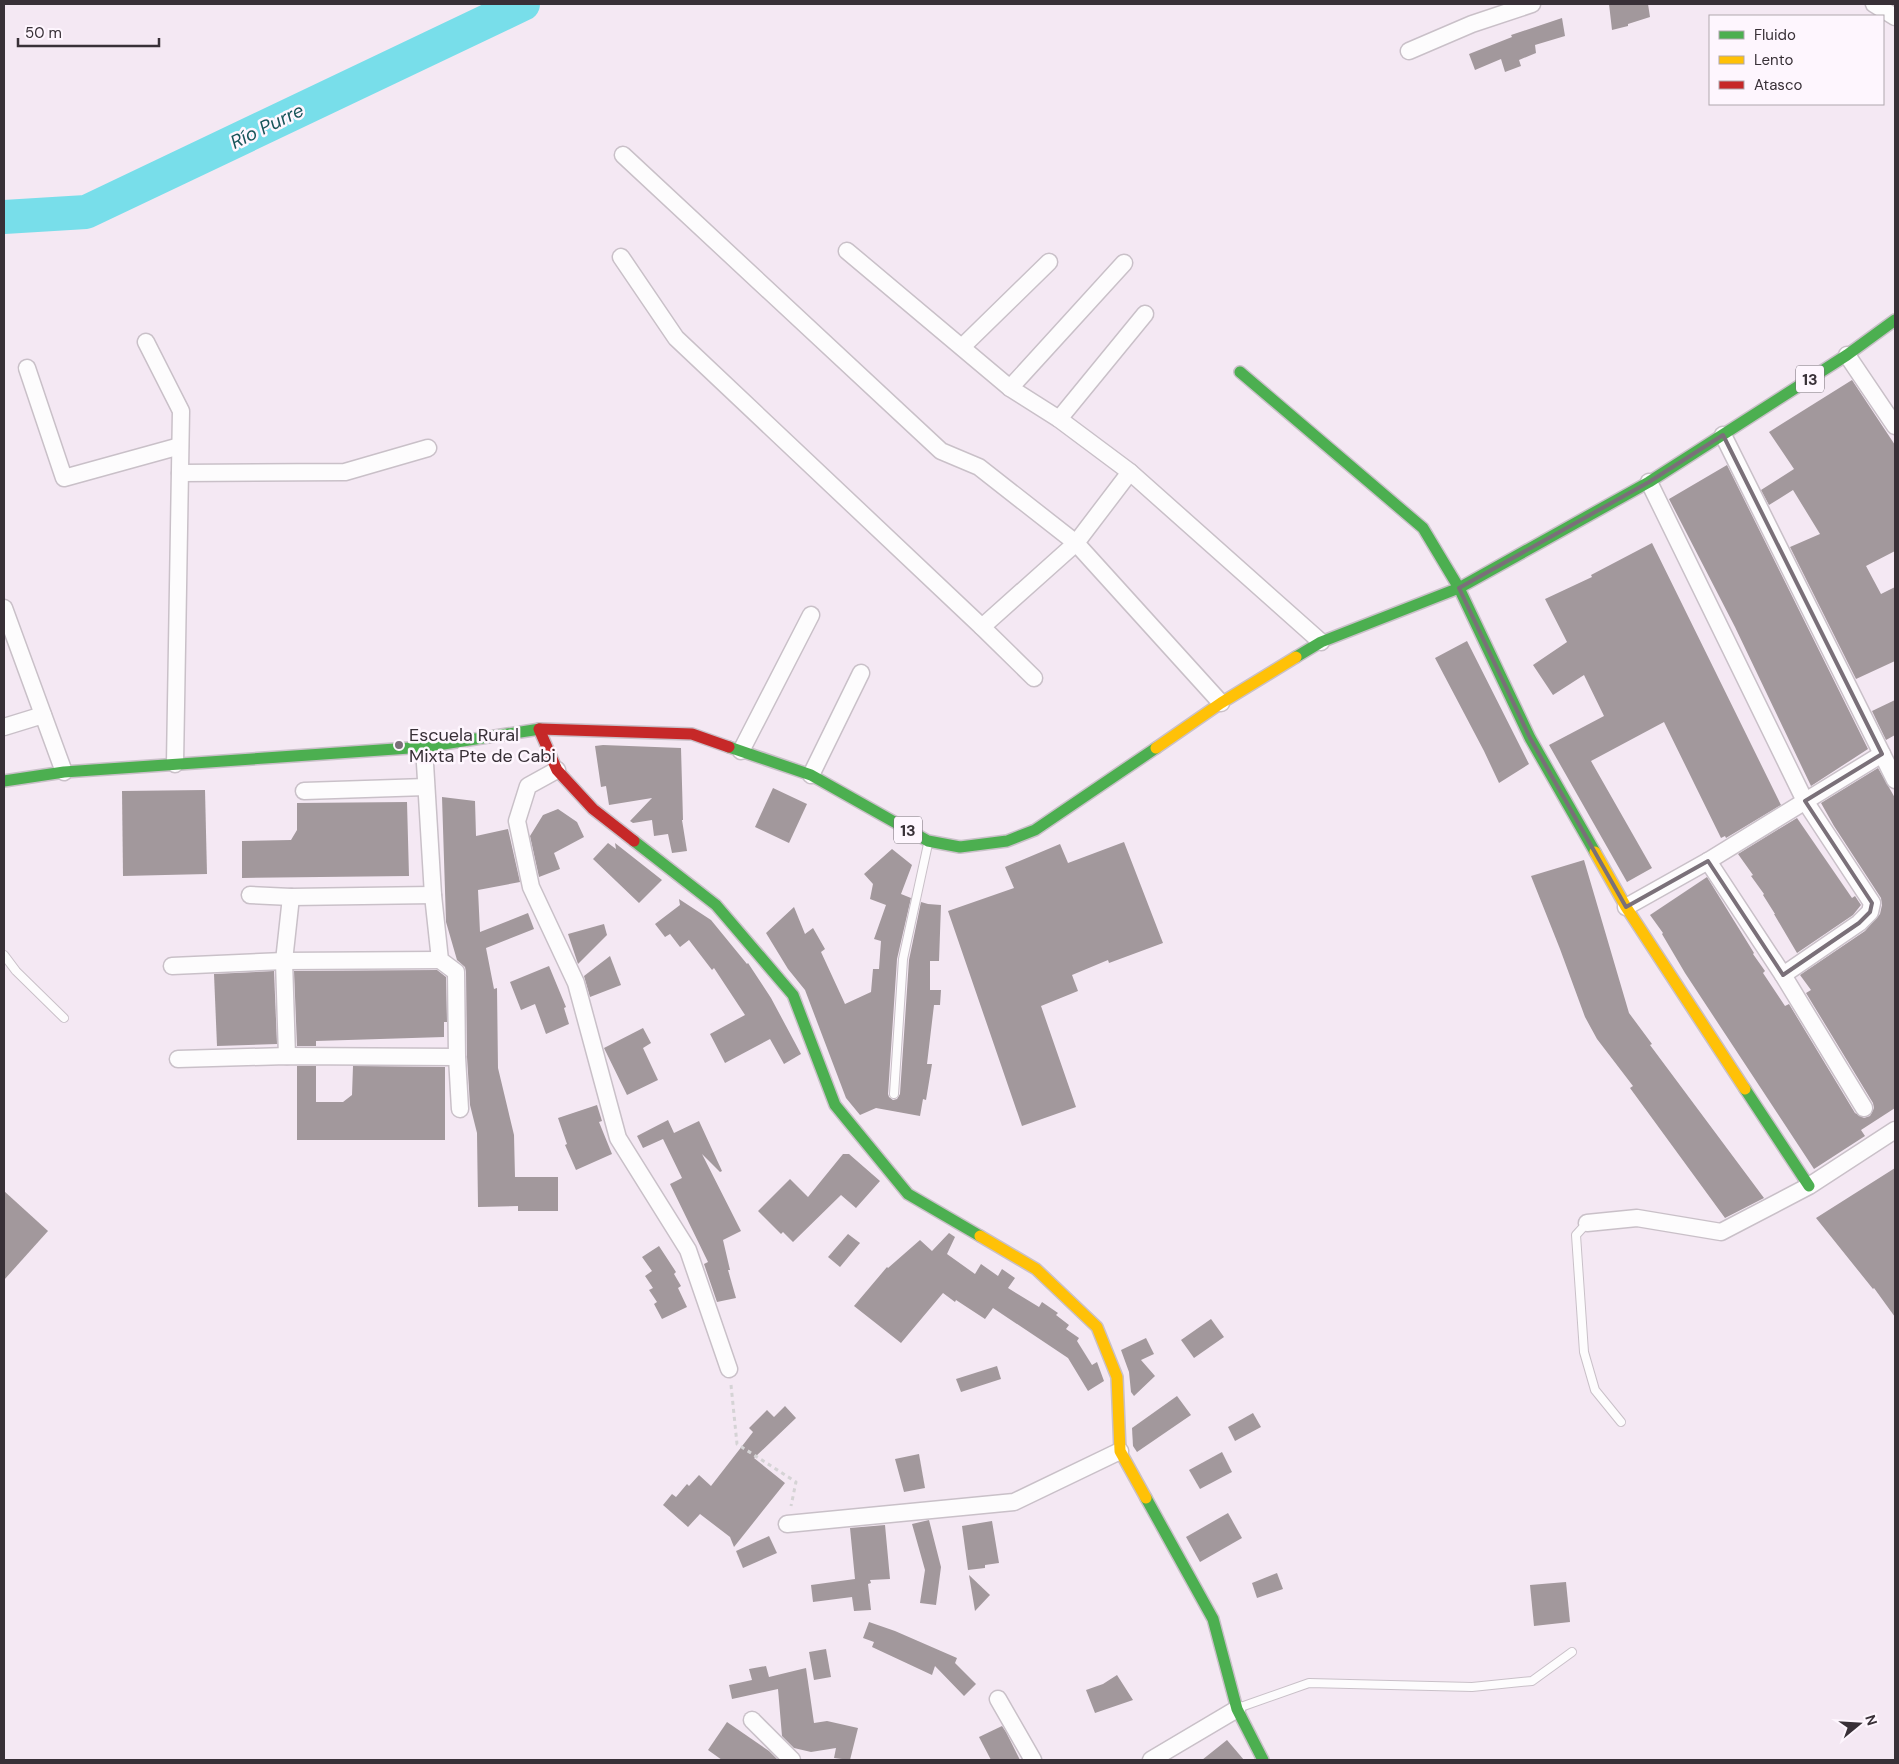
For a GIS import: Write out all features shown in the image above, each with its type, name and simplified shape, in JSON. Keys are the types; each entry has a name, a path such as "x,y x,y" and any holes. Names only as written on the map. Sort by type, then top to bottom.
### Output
{"street":[{"path":"1409,51 1472,24 1532,4"},
{"path":"1874,4 1895,17"},
{"path":"623,155 941,450 979,467 1076,543 1221,703"},
{"path":"846,251 1010,388 1059,419 1130,472 1321,642"},
{"path":"621,257 676,338 1034,678"},
{"path":"962,346 1049,262"},
{"path":"1010,388 1124,263"},
{"path":"1059,419 1145,314"},
{"name":"13","path":"4,780 64,772 424,747 539,729 692,734 811,775 928,841 960,847 1006,841 1035,830 1221,703 1321,642 1459,588 1649,482 1847,355 1895,320"},
{"path":"146,342 181,412 174,764"},
{"path":"1847,355 1895,426"},
{"path":"27,368 64,478 180,446"},
{"path":"1240,372 1423,528 1459,588 1530,738 1626,907 1809,1186"},
{"path":"1723,435 1895,780"},
{"path":"180,473 345,472 428,448"},
{"path":"982,627 1076,543 1130,472"},
{"path":"1649,482 1806,800 1872,903 1870,912 1859,924 1783,975"},
{"path":"4,608 64,772"},
{"path":"741,751 811,615"},
{"path":"811,775 862,673"},
{"path":"4,727 43,715"},
{"path":"539,729 557,770 593,810 716,904 793,995 835,1105 908,1194 1036,1269 1097,1327 1117,1377 1120,1451 1213,1619 1237,1709 1263,1760"},
{"path":"424,747 433,895 440,960"},
{"path":"1626,907 1708,861 1882,754"},
{"path":"557,770 528,786 516,821 531,887 576,983 618,1138 688,1250 730,1369"},
{"path":"304,791 426,787"},
{"path":"1708,861 1783,975 1864,1108"},
{"path":"250,895 291,897 433,895"},
{"path":"287,1056 284,961 291,897"},
{"path":"172,966 284,961 440,960 456,972 456,1057 460,1108"},
{"path":"178,1059 287,1056 456,1057"},
{"path":"1587,1223 1637,1218 1721,1232 1809,1186 1895,1130"},
{"path":"787,1524 1014,1502 1120,1451"},
{"path":"998,1699 1033,1760"},
{"path":"1151,1760 1237,1709"},
{"path":"752,1720 792,1760"}],"lane":[{"path":"894,1094 903,959 928,841"},
{"path":"4,955 16,971 64,1018"},
{"path":"1587,1223 1576,1234 1584,1352 1595,1390 1621,1422"},
{"path":"1237,1709 1310,1683 1472,1687 1532,1681 1572,1652"}],"path":[{"path":"730,1369 737,1444 796,1482 787,1524"}],"highlighted area":[{"path":"1723,435 1882,754 1805,801 1872,903 1870,912 1859,923 1783,975 1708,861 1626,907 1530,738 1459,588 1649,482"}],"building":[{"path":"1609,4 1648,4 1650,17 1612,30"},
{"path":"1562,18 1565,36 1535,45 1536,53 1519,60 1521,66 1505,72 1501,59 1475,70 1469,54 1512,37 1511,35"},
{"path":"1852,380 1895,445 1895,551 1866,566 1881,594 1895,587 1895,661 1856,679 1790,547 1820,534 1793,490 1769,505 1761,490 1794,469 1769,432"},
{"path":"1727,465 1868,749 1811,786 1735,627 1669,499"},
{"path":"1652,543 1781,805 1726,838 1725,836 1721,838 1664,722 1591,761 1652,868 1627,882 1549,745 1604,716 1584,675 1553,695 1533,665 1567,642 1545,599 1592,577 1591,575"},
{"path":"1467,641 1529,764 1499,783 1435,658"},
{"path":"1895,700 1895,735 1886,740 1872,711"},
{"path":"595,746 681,748 682,820 687,851 672,853 668,834 654,836 652,820 633,823 630,821 652,798 609,805 606,786 601,787"},
{"path":"1878,768 1895,798 1895,1108 1861,1130 1865,1136 1814,1169 1685,973 1663,933 1650,915 1707,877 1765,971 1763,973 1785,1006 1789,1004 1855,1113 1864,1118 1870,1116 1874,1108 1873,1103 1806,993 1811,990 1800,975 1865,931 1880,914 1881,898 1821,803"},
{"path":"773,788 807,804 789,843 755,827"},
{"path":"205,790 207,874 123,876 122,791"},
{"path":"442,797 475,801 476,836 508,829 520,882 478,890 480,932 528,913 534,929 486,948 494,989 497,988 498,1068 514,1135 515,1177 558,1177 558,1211 518,1211 518,1206 478,1207 477,1133 470,1105 467,1057 466,972 465,967 457,960 446,922"},
{"path":"407,802 409,876 242,878 242,841 291,840 297,830 297,803"},
{"path":"558,809 577,822 584,837 554,853 560,869 539,877 530,836 543,815"},
{"path":"1797,818 1852,898 1855,896 1861,905 1853,915 1797,953 1764,894 1751,876 1753,875 1738,854"},
{"path":"1124,842 1163,943 1109,963 1108,960 1072,975 1078,991 1041,1006 1076,1107 1022,1126 948,911 1014,888 1005,867 1060,844 1068,863"},
{"path":"608,843 616,849 615,843 662,880 639,903 593,859"},
{"path":"892,849 912,865 901,894 911,898 897,959 888,1094 893,1100 897,1099 900,1094 909,960 921,902 941,905 939,961 930,961 930,990 941,990 940,1005 934,1005 927,1064 932,1064 926,1100 923,1099 920,1116 876,1108 860,1115 846,1098 805,990 788,969 766,933 794,907 805,934 813,928 825,949 821,952 845,1004 871,992 873,969 879,969 881,941 874,939 886,905 870,899 873,884 864,874"},
{"path":"1584,860 1629,1013 1652,1044 1650,1045 1764,1198 1725,1218 1630,1088 1633,1086 1597,1039 1585,1017 1531,876"},
{"path":"679,899 711,920 748,963 771,998 801,1054 784,1064 770,1039 725,1063 710,1034 745,1015 714,968 712,970 689,940 680,947 670,934 665,937 655,924 680,905"},
{"path":"604,924 607,935 578,964 568,934"},
{"path":"610,956 621,985 590,997 584,976"},
{"path":"549,966 566,1007 564,1008 569,1024 546,1034 535,1004 521,1010 510,982"},
{"path":"437,970 446,977 447,1022 444,1022 444,1037 316,1041 316,1046 297,1046 294,971"},
{"path":"274,971 277,1044 217,1046 214,974"},
{"path":"643,1028 651,1043 643,1048 658,1080 627,1095 604,1048"},
{"path":"297,1066 316,1066 316,1102 343,1102 352,1095 353,1066 445,1067 445,1140 297,1140"},
{"path":"597,1105 602,1121 599,1122 612,1154 576,1170 565,1145 567,1144 558,1118"},
{"path":"668,1120 674,1133 699,1121 722,1171 720,1172 702,1154 741,1231 723,1240 730,1270 728,1270 736,1298 717,1302 704,1264 708,1262 670,1184 682,1178 663,1139 643,1148 637,1136"},
{"path":"843,1154 849,1154 880,1181 856,1208 841,1195 793,1242 783,1232 781,1234 758,1211 790,1179 808,1197"},
{"path":"1895,1168 1895,1317 1874,1288 1816,1218"},
{"path":"4,1191 48,1231 4,1280"},
{"path":"949,1233 955,1237 947,1254 975,1274 981,1264 998,1276 1002,1269 1015,1278 1008,1288 1039,1307 1042,1302 1058,1313 1056,1315 1069,1325 1066,1329 1079,1338 1077,1341 1092,1365 1097,1362 1104,1381 1088,1391 1068,1358 993,1308 985,1319 943,1293 901,1343 854,1306 887,1267 920,1240 932,1251"},
{"path":"848,1234 860,1243 840,1267 828,1257"},
{"path":"659,1246 676,1272 674,1274 681,1286 678,1288 687,1307 662,1319 654,1304 657,1302 649,1290 653,1288 645,1276 652,1271 642,1257"},
{"path":"1211,1319 1224,1337 1194,1358 1181,1340"},
{"path":"1146,1338 1154,1354 1141,1360 1155,1376 1134,1396 1131,1392 1129,1372 1121,1350"},
{"path":"997,1366 1001,1379 961,1392 956,1379"},
{"path":"1177,1396 1191,1415 1137,1452 1133,1446 1132,1428"},
{"path":"785,1406 796,1418 754,1458 785,1483 734,1547 730,1537 700,1514 688,1527 663,1505 672,1494 676,1497 687,1484 689,1486 699,1475 711,1486 753,1432 749,1428 767,1410 774,1417"},
{"path":"1253,1413 1261,1427 1235,1441 1228,1427"},
{"path":"1222,1452 1232,1472 1200,1489 1189,1470"},
{"path":"919,1454 925,1488 904,1492 895,1459"},
{"path":"1228,1513 1242,1538 1200,1562 1186,1537"},
{"path":"929,1520 941,1567 936,1605 920,1603 925,1570 912,1524"},
{"path":"992,1521 999,1563 985,1565 985,1568 968,1570 962,1526"},
{"path":"885,1525 890,1579 870,1580 871,1583 868,1584 871,1610 854,1611 852,1597 813,1602 811,1585 855,1579 850,1528"},
{"path":"769,1536 777,1553 743,1568 736,1551"},
{"path":"1277,1573 1283,1589 1257,1598 1252,1583"},
{"path":"969,1575 990,1595 975,1611"},
{"path":"1566,1582 1570,1622 1534,1626 1530,1585"},
{"path":"869,1622 895,1631 957,1658 955,1663 976,1684 964,1696 935,1666 932,1675 872,1647 874,1642 863,1638"},
{"path":"826,1649 831,1677 814,1680 809,1652"},
{"path":"766,1666 769,1677 806,1668 814,1723 827,1721 858,1728 850,1760 834,1758 836,1748 811,1752 794,1748 782,1736 778,1689 732,1699 729,1685 752,1680 749,1669"},
{"path":"1117,1675 1133,1700 1095,1713 1086,1690 1103,1684"},
{"path":"727,1722 769,1751 778,1760 722,1760 708,1750"},
{"path":"1002,1726 1020,1760 991,1760 979,1737"},
{"path":"1227,1740 1244,1760 1202,1760"}],"waterway":[{"name":"Río Purre","path":"4,217 86,212 523,4"}],"traffic: fast":[{"path":"1296,657 1321,642 1459,588 1649,482 1847,355 1895,320"},
{"path":"1240,372 1423,528 1459,588 1530,738 1595,852"},
{"path":"4,781 64,772 424,747 540,729"},
{"path":"729,747 811,775 928,841 960,847 1007,841 1035,830 1156,748"},
{"path":"634,841 716,905 793,995 835,1105 908,1194 980,1236"},
{"path":"1745,1089 1809,1186"},
{"path":"1146,1498 1213,1619 1237,1709 1263,1760"}],"traffic: slow":[{"path":"1156,748 1221,703 1296,657"},
{"path":"1595,852 1626,907 1745,1089"},
{"path":"980,1236 1036,1269 1097,1327 1117,1377 1120,1451 1146,1498"}],"traffic: jam":[{"path":"539,729 557,770 593,809 634,841"},
{"path":"540,729 692,734 729,747"}],"place":[{"name":"Escuela Rural Mixta Pte de Cabi","path":"399,745"}]}
